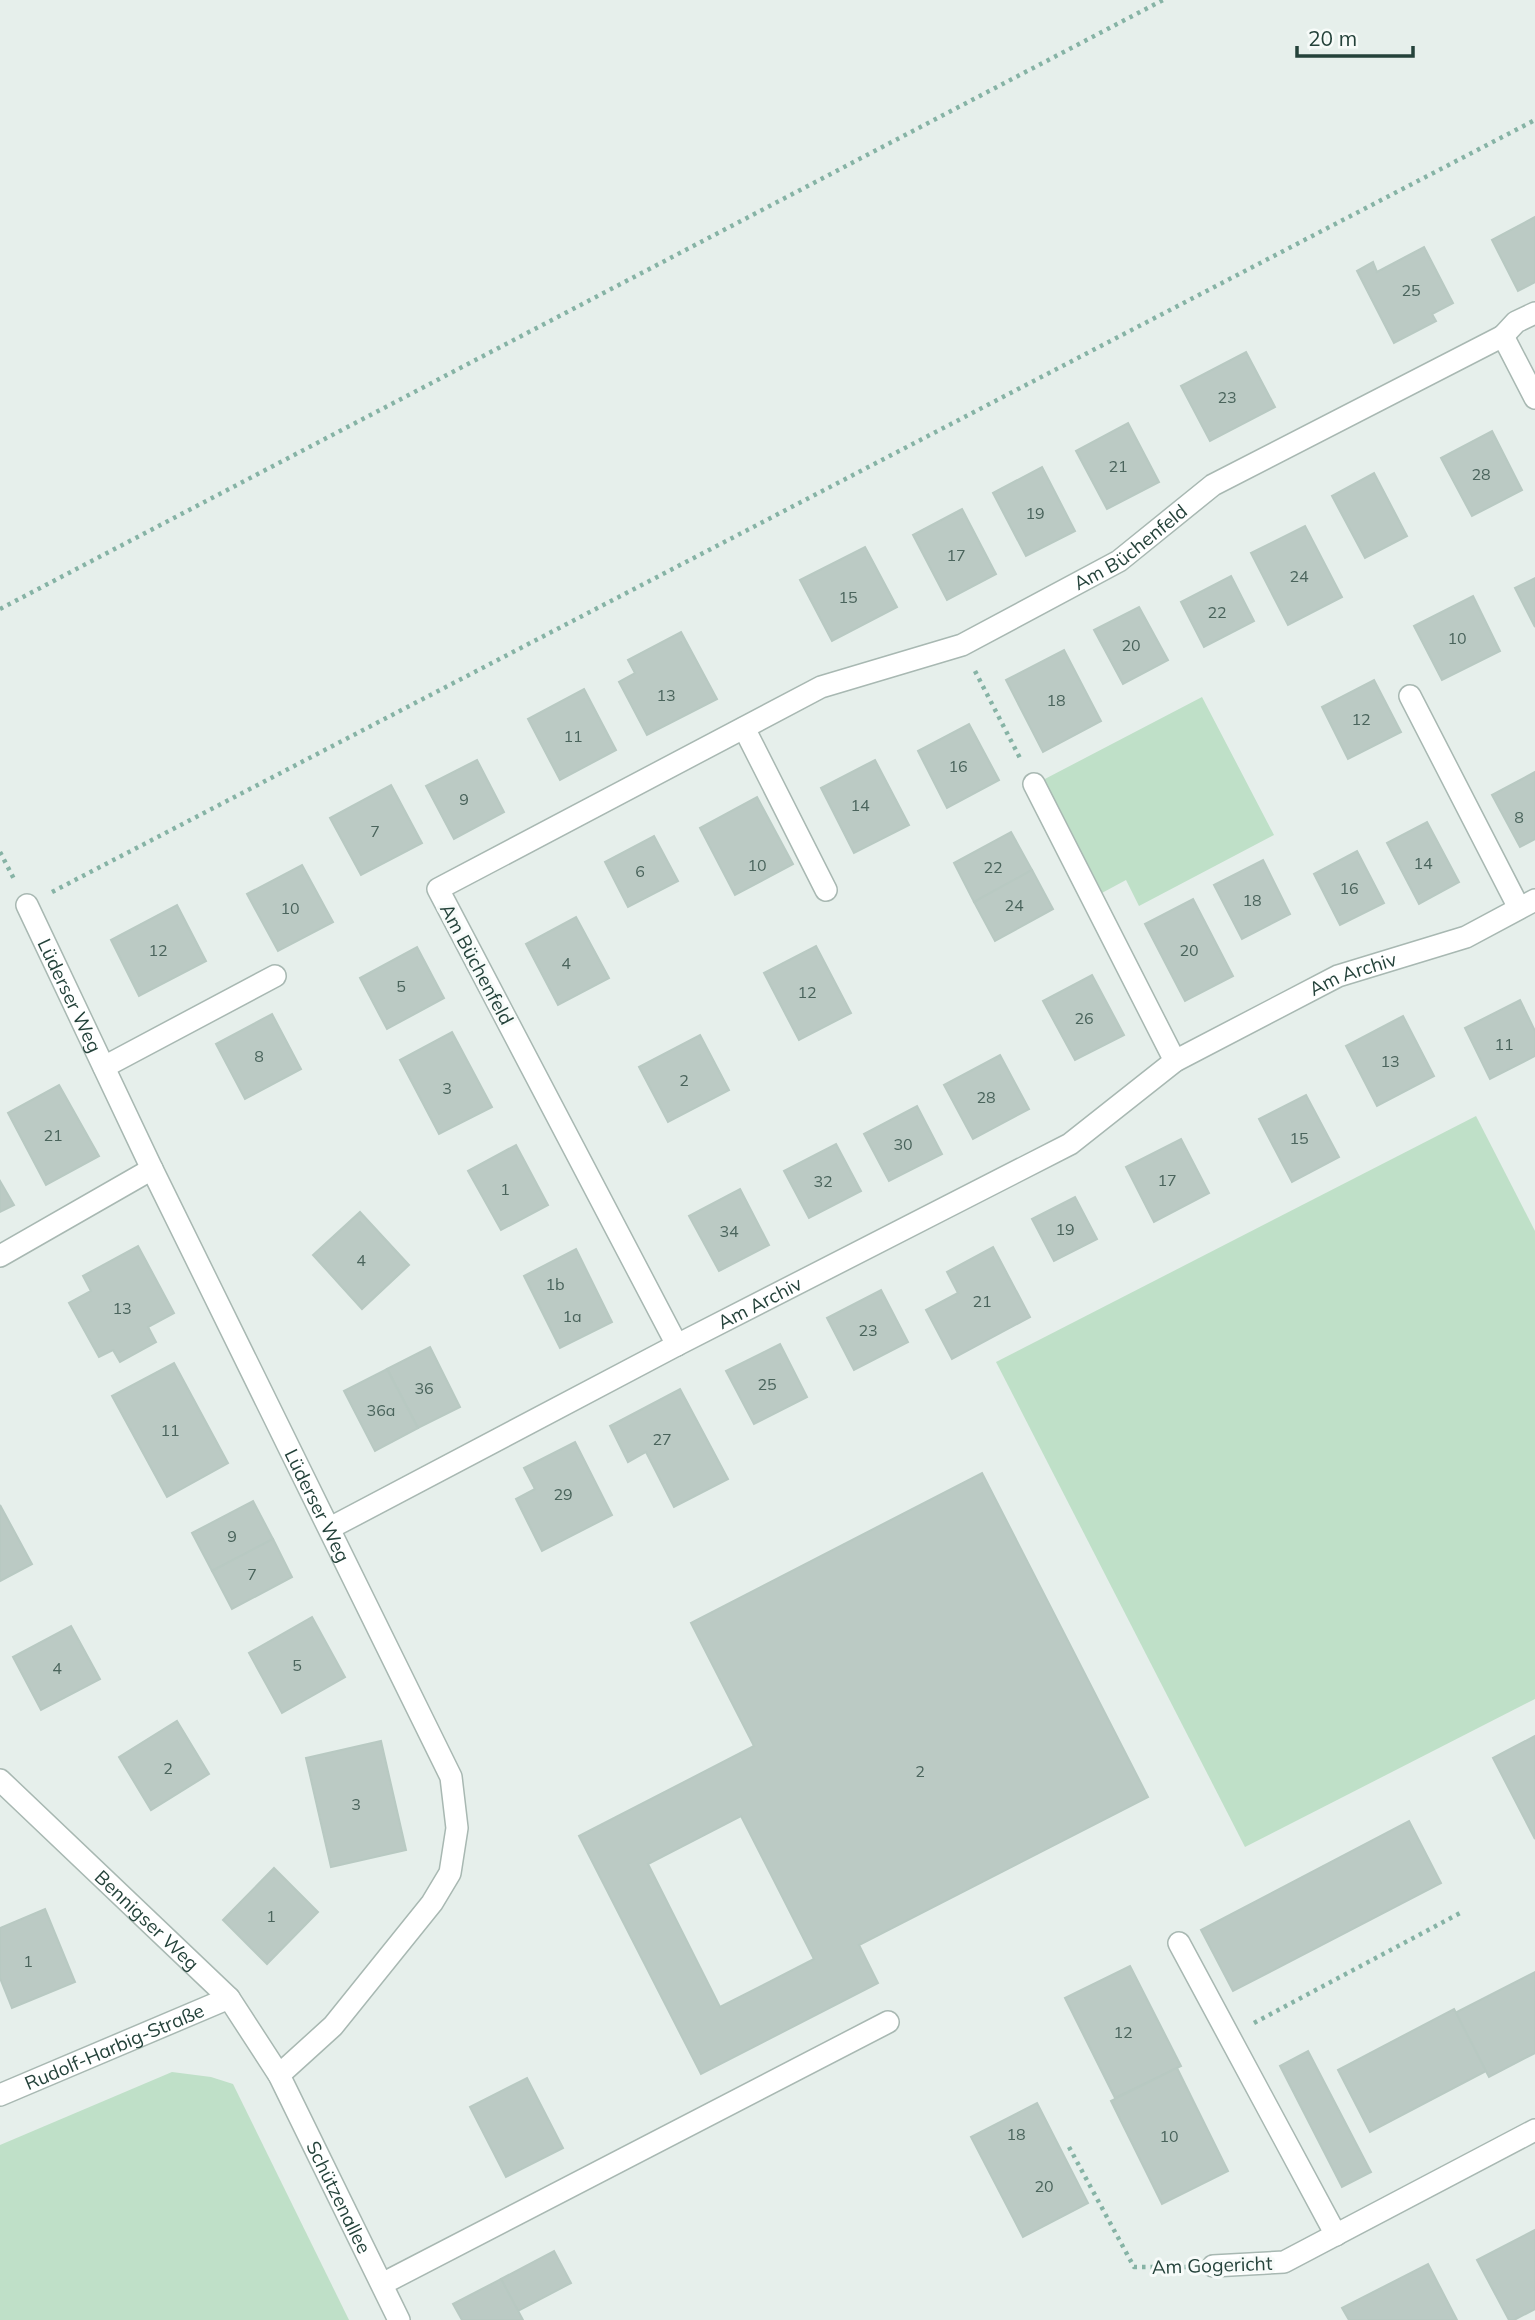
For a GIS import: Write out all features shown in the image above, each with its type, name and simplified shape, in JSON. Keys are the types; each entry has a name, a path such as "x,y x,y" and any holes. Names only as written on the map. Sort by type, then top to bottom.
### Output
{"street":[{"name":"Am Büchenfeld","path":"677,1345 438,889 821,687 962,645 1119,561 1213,485 1503,336 1517,323 1535,313"},
{"path":"1503,336 1535,398"},
{"path":"1410,695 1527,904"},
{"path":"744,728 827,890"},
{"path":"1034,784 1175,1061"},
{"name":"Am Archiv","path":"330,1528 677,1345 1070,1144 1175,1061 1338,976 1466,937 1527,904"},
{"name":"Lüderser Weg","path":"27,905 152,1169 451,1776 457,1828 450,1873 432,1903 333,2026 279,2075"},
{"path":"104,1067 275,976"},
{"path":"0,1256 152,1169"},
{"name":"Bennigser Weg","path":"0,1780 229,1998 279,2075"},
{"path":"1179,1943 1336,2235"},
{"name":"Rudolf-Harbig-Straße","path":"0,2095 229,1998"},
{"path":"382,2284 888,2022"},
{"name":"Schützenallee","path":"279,2075 399,2320"},
{"name":"Am Gogericht","path":"1213,2266 1284,2262 1535,2130"}],"path":[{"path":"0,609 1163,0"},
{"path":"27,905 1535,120"},
{"path":"962,645 1034,784"},
{"path":"1230,2036 1460,1913"},
{"name":"Am Gogericht","path":"1069,2147 1134,2267 1213,2266"}],"green space":[{"path":"1202,697 1274,835 1139,906 1126,880 1100,894 1041,781"},
{"path":"1476,1116 1535,1231 1535,1699 1245,1847 996,1362"},
{"path":"172,2072 211,2077 233,2084 349,2320 0,2320 0,2145"}],"building":[{"path":"1535,217 1535,282 1518,291 1492,240"},
{"path":"1424,247 1453,303 1432,314 1436,321 1394,343 1357,271 1373,262 1377,272"},
{"path":"1246,352 1275,407 1210,441 1181,386"},
{"path":"1128,423 1159,482 1107,509 1076,451"},
{"path":"1492,431 1522,490 1472,516 1441,458"},
{"path":"1042,467 1075,531 1026,556 993,493"},
{"path":"1374,473 1407,536 1365,558 1332,496"},
{"path":"962,509 996,574 947,600 913,535"},
{"path":"1305,526 1342,597 1288,625 1251,553"},
{"path":"865,547 897,607 832,641 800,580"},
{"path":"1231,576 1254,621 1204,647 1181,602"},
{"path":"1535,578 1535,627 1515,588"},
{"path":"1473,596 1500,651 1442,680 1414,626"},
{"path":"1139,607 1168,660 1123,684 1094,630"},
{"path":"681,632 717,699 647,735 619,682 635,673 628,660"},
{"path":"1064,650 1101,721 1043,752 1006,680"},
{"path":"1374,680 1401,732 1348,759 1322,707"},
{"path":"584,689 616,750 560,780 528,719"},
{"path":"969,724 999,780 947,808 918,751"},
{"path":"477,760 504,812 454,839 426,786"},
{"path":"875,760 909,825 854,853 821,788"},
{"path":"1535,772 1535,839 1520,847 1492,795"},
{"path":"391,785 422,843 361,875 330,818"},
{"path":"757,797 793,864 735,895 700,828"},
{"path":"1427,822 1459,882 1419,904 1387,843"},
{"path":"1011,832 1032,870 974,902 954,863"},
{"path":"654,836 678,881 628,907 605,862"},
{"path":"1357,851 1384,903 1340,925 1314,874"},
{"path":"1263,860 1290,914 1242,939 1214,885"},
{"path":"302,865 333,922 278,951 247,894"},
{"path":"1032,870 1053,909 995,941 974,902"},
{"path":"1193,899 1233,976 1185,1001 1145,924"},
{"path":"177,905 206,961 139,996 111,940"},
{"path":"576,917 609,978 558,1005 526,944"},
{"path":"816,946 851,1013 799,1040 764,973"},
{"path":"417,947 444,998 387,1029 360,978"},
{"path":"1092,975 1124,1035 1075,1060 1043,1001"},
{"path":"1520,1000 1535,1031 1535,1056 1490,1079 1465,1028"},
{"path":"272,1014 301,1069 245,1099 216,1044"},
{"path":"1403,1016 1434,1076 1377,1106 1346,1046"},
{"path":"452,1032 492,1107 439,1134 400,1060"},
{"path":"700,1035 729,1090 668,1122 639,1067"},
{"path":"1000,1055 1029,1109 973,1139 944,1085"},
{"path":"59,1085 99,1156 46,1185 8,1113"},
{"path":"1306,1095 1339,1157 1292,1182 1259,1119"},
{"path":"917,1106 942,1154 889,1181 864,1134"},
{"path":"1181,1139 1209,1193 1154,1222 1126,1167"},
{"path":"836,1144 861,1191 809,1218 784,1171"},
{"path":"516,1145 548,1205 501,1230 468,1171"},
{"path":"0,1181 14,1205 0,1212"},
{"path":"740,1189 769,1245 719,1271 689,1216"},
{"path":"1075,1197 1097,1239 1054,1261 1032,1219"},
{"path":"360,1212 409,1265 362,1309 313,1255"},
{"path":"138,1246 174,1313 148,1327 156,1342 120,1362 113,1350 99,1357 69,1303 91,1291 83,1276"},
{"path":"993,1247 1030,1317 952,1359 926,1310 958,1293 947,1272"},
{"path":"576,1249 612,1322 560,1348 524,1276"},
{"path":"881,1290 908,1342 854,1370 827,1318"},
{"path":"780,1344 807,1397 754,1424 726,1371"},
{"path":"430,1347 460,1407 418,1428 387,1369"},
{"path":"174,1363 228,1463 167,1497 112,1396"},
{"path":"387,1369 418,1428 375,1451 344,1391"},
{"path":"680,1389 728,1479 674,1507 646,1452 628,1462 610,1426"},
{"path":"575,1442 612,1515 542,1551 516,1499 535,1489 524,1468"},
{"path":"982,1473 1148,1797 859,1945 878,1983 701,2074 579,1836 754,1746 691,1623","holes":["741,1816 814,1959 720,2007 648,1864"]},
{"path":"253,1501 273,1539 212,1571 192,1533"},
{"path":"0,1505 32,1564 0,1581"},
{"path":"273,1539 292,1577 232,1609 212,1571"},
{"path":"312,1617 345,1677 282,1713 249,1653"},
{"path":"71,1626 100,1679 41,1710 13,1657"},
{"path":"177,1721 209,1774 151,1810 119,1757"},
{"path":"1535,1736 1535,1839 1493,1758"},
{"path":"381,1741 406,1850 331,1867 306,1758"},
{"path":"1409,1821 1441,1883 1233,1991 1201,1930"},
{"path":"274,1868 318,1912 267,1964 223,1920"},
{"path":"45,1909 75,1982 12,2008 0,1978 0,1928"},
{"path":"1130,1966 1181,2066 1115,2098 1065,1998"},
{"path":"1535,1972 1535,2053 1489,2077 1455,2013"},
{"path":"1454,2009 1486,2071 1370,2132 1338,2070"},
{"path":"1308,2051 1371,2172 1342,2187 1280,2066"},
{"path":"1177,2068 1228,2171 1162,2204 1111,2101"},
{"path":"527,2078 563,2148 506,2177 470,2107"},
{"path":"1037,2103 1088,2203 1023,2237 971,2137"},
{"path":"1535,2230 1535,2309 1509,2320 1477,2260"},
{"path":"554,2251 571,2283 518,2311 501,2279"},
{"path":"1428,2264 1457,2320 1349,2320 1342,2308"},
{"path":"501,2279 523,2320 462,2320 453,2304"}]}
